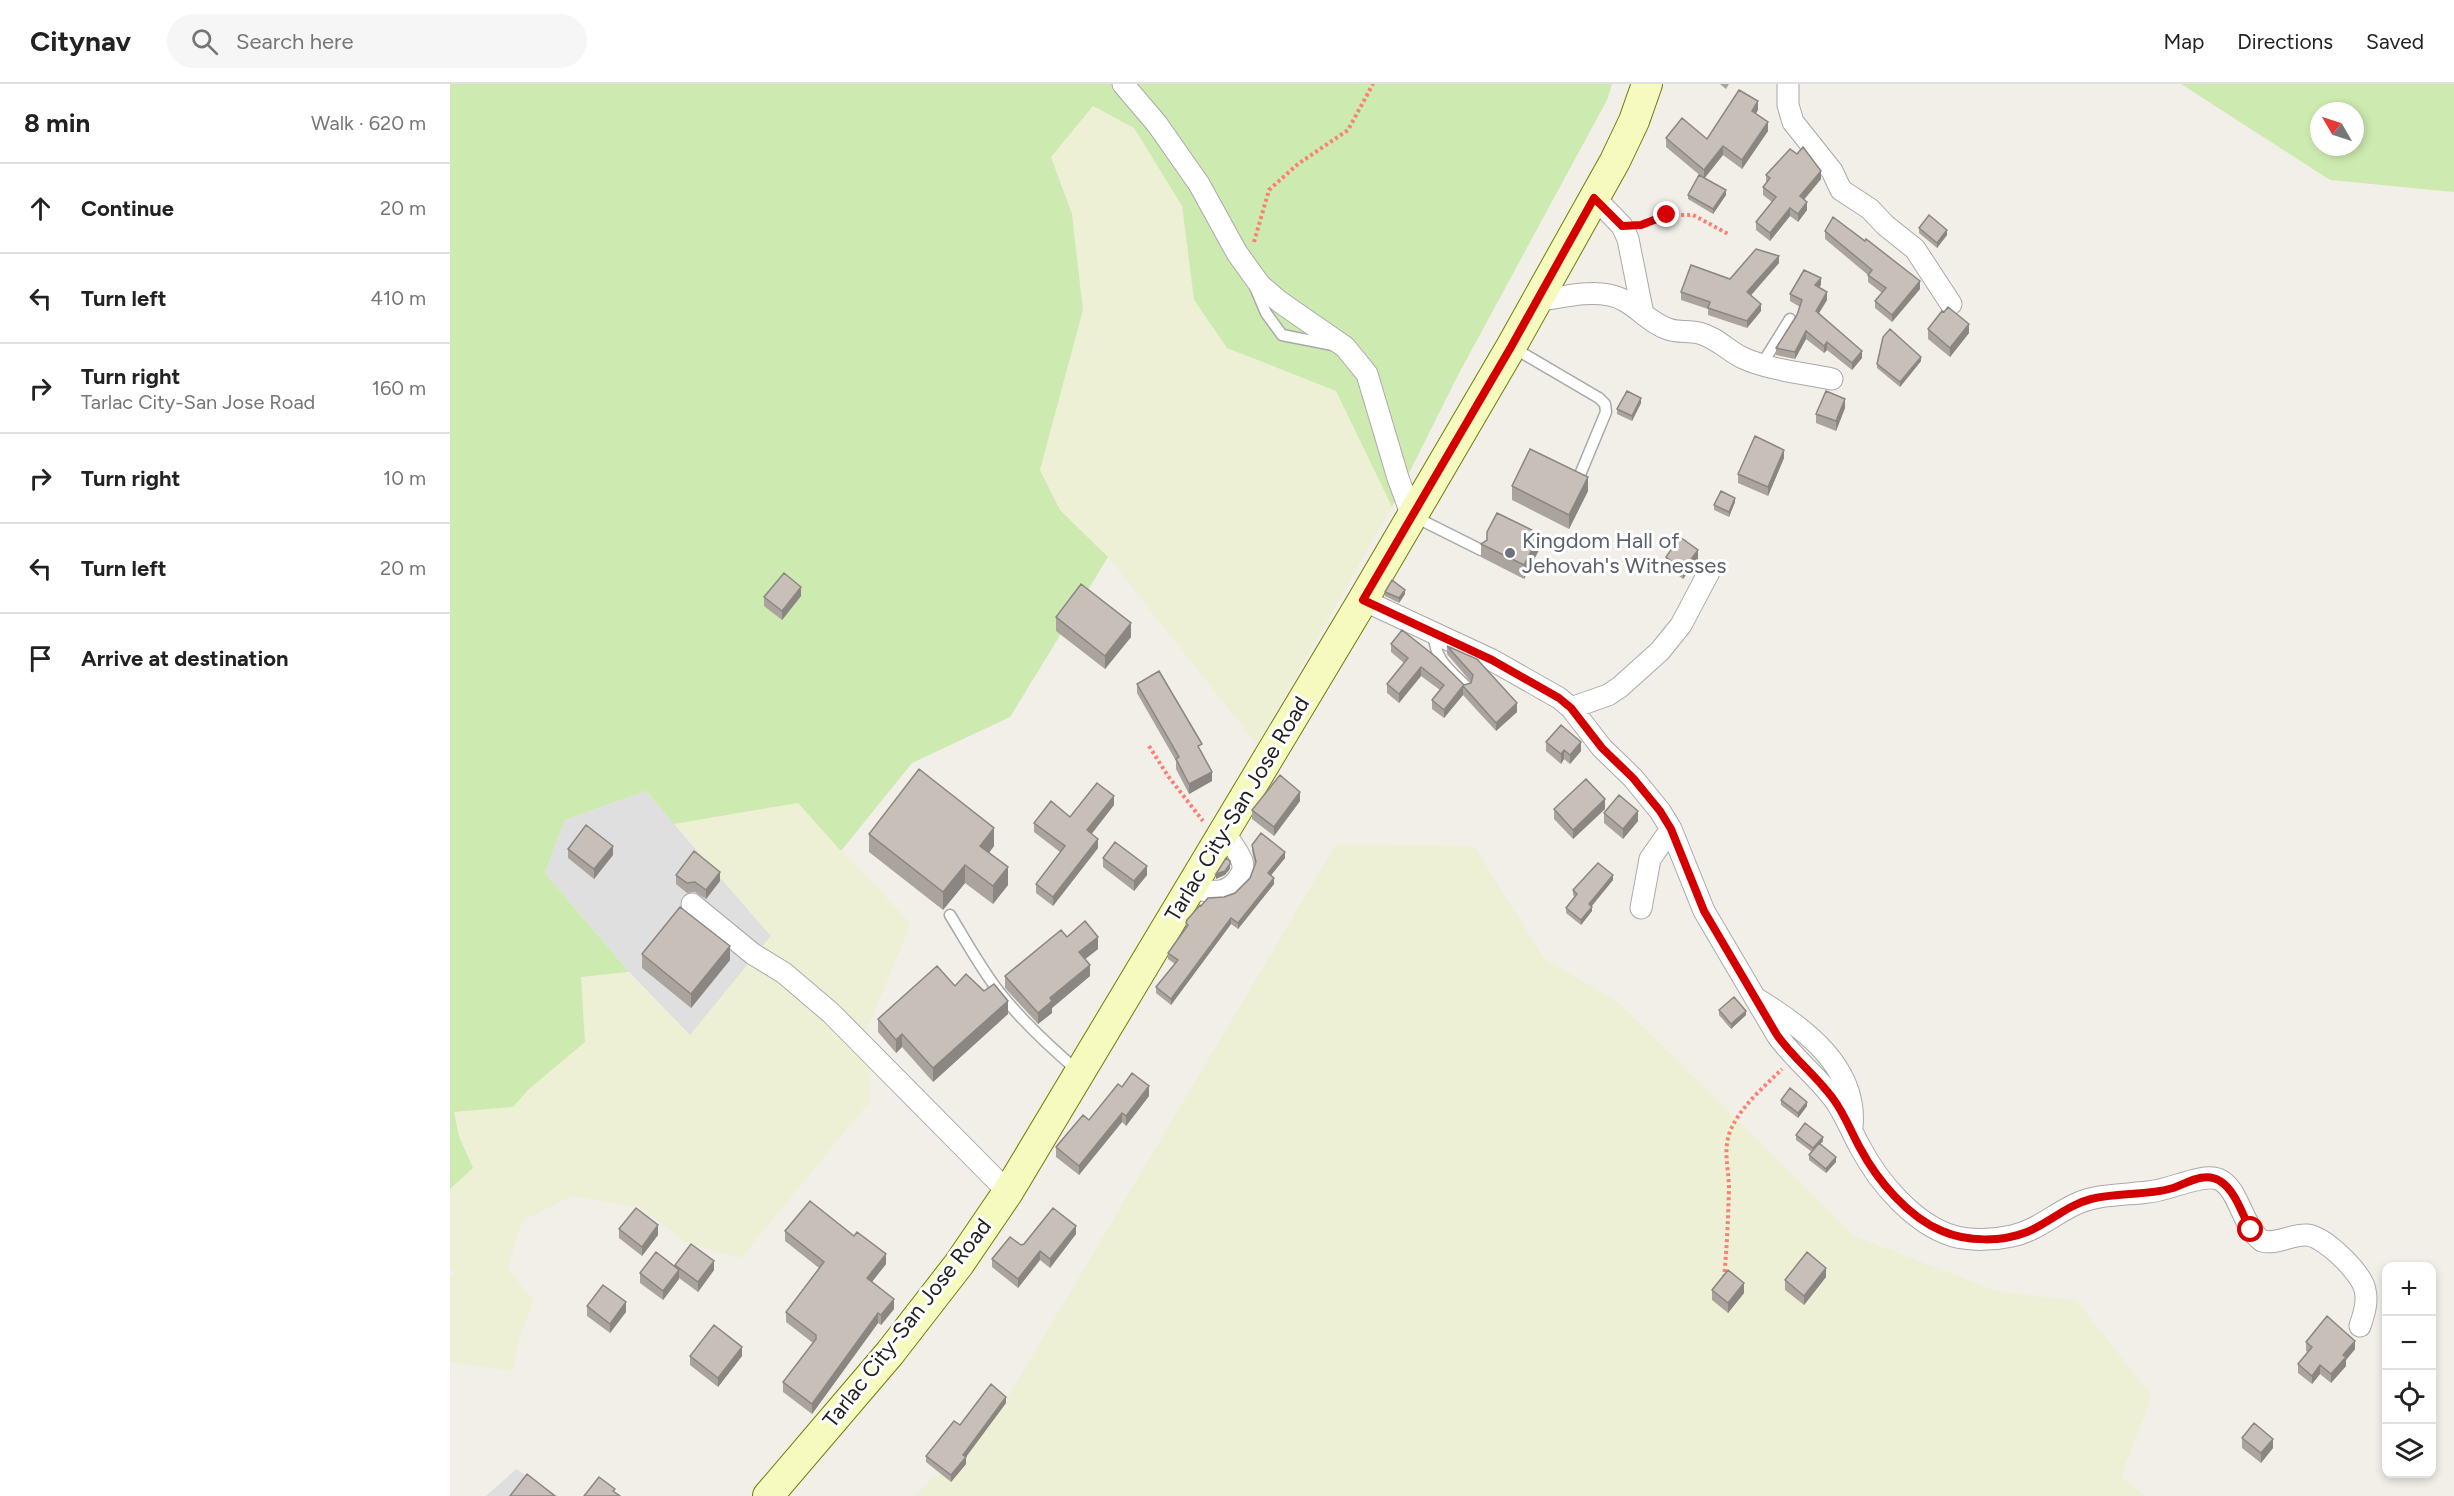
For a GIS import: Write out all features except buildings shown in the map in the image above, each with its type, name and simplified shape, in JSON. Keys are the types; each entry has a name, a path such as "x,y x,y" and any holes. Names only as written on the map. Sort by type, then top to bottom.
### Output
{"main road":[{"name":"Tarlac City-San Jose Road","path":"768,1496 904,1335 959,1264 1008,1192 1363,600 1511,347 1634,121 1647,84"}],"street":[{"path":"1123,84 1157,124 1199,184 1247,269 1260,285 1280,302 1345,347 1367,374 1398,478 1412,516"},
{"path":"1788,84 1788,105 1793,122 1832,171 1841,190 1870,208 1885,225 1915,249 1951,304"},
{"path":"1594,198 1622,226 1633,256 1643,314"},
{"path":"1536,301 1597,293 1610,295 1634,306 1668,330 1697,332 1743,357 1762,364 1832,379"},
{"path":"1571,708 1608,695 1660,651 1681,625 1709,572"},
{"path":"1363,600 1492,660 1559,698 1571,708 1602,748 1647,794 1671,829 1704,911 1777,1035 1794,1058 1824,1086 1835,1101 1872,1167 1904,1205 1939,1230 1955,1236 1972,1239 2009,1237 2026,1233 2076,1204 2092,1198 2152,1192 2200,1178 2217,1179 2229,1189 2251,1230 2262,1241 2307,1235 2317,1237 2330,1246 2364,1283 2366,1301 2360,1326"},
{"path":"1641,908 1650,859 1671,829"},
{"path":"692,904 753,954 784,973 831,1013 1008,1192"},
{"path":"1756,999 1798,1026 1840,1073 1852,1100 1852,1130"}],"lane":[{"path":"1762,364 1790,319"},
{"path":"1511,347 1599,398 1605,404 1606,412 1579,477"},
{"path":"1412,516 1481,550"},
{"path":"1433,632 1435,650 1439,659 1466,686"},
{"path":"950,915 998,991 1047,1044 1081,1073"}],"path":[{"path":"1247,269 1269,190 1298,164 1348,130 1373,84"},
{"path":"1622,226 1641,225 1667,215 1693,215 1730,236"},
{"path":"1149,746 1180,793 1221,836"},
{"path":"1724,1279 1728,1241 1729,1188 1725,1152 1729,1136 1746,1106 1794,1058"}],"shaded area":[{"path":"646,791 771,936 690,1036 629,972 545,873 565,820"},
{"path":"516,1469 558,1496 486,1496"}],"green space":[{"path":"450,84 1612,84 1607,100 1456,379 1392,507 1336,391 1227,348 1194,300 1182,206 1134,128 1093,106 1051,157 1072,214 1083,310 1040,470 1060,510 1108,557 1010,717 912,763 841,851 798,803 674,824 646,791 565,820 545,873 629,972 581,977 585,1042 529,1089 513,1107 454,1112 459,1136 473,1168 450,1189"},
{"path":"2181,84 2454,84 2454,192 2330,180"},
{"path":"1093,105 1134,128 1182,206 1194,300 1227,348 1336,391 1392,507 1257,745 1108,557 1060,510 1040,471 1083,310 1072,214 1051,157"},
{"path":"798,803 911,924 868,1027 871,1100 741,1258 689,1244 640,1208 573,1196 522,1221 508,1269 534,1301 519,1339 513,1371 450,1362 450,1276 455,1273 450,1268 450,1189 473,1168 459,1136 454,1112 513,1107 529,1089 581,977 629,972 690,1035 771,936 674,824"},
{"path":"1336,844 1474,846 1544,958 1618,1002 1855,1236 1996,1291 2077,1301 2152,1396 2121,1476 2145,1496 915,1496 997,1415"}],"place":[{"name":"Kingdom Hall of Jehovah's Witnesses","path":"1510,553"}],"route":[{"path":"1667,215 1641,225 1622,226 1594,198 1511,347 1363,600 1492,660 1559,698 1571,708 1602,748 1633,778 1660,811 1671,829 1704,911 1777,1035 1790,1053 1824,1086 1835,1101 1872,1167 1904,1205 1921,1218 1939,1230 1955,1236 1972,1239 2009,1237 2026,1233 2076,1204 2092,1198 2152,1192 2200,1178 2210,1178 2217,1179 2229,1189 2251,1230"}]}
